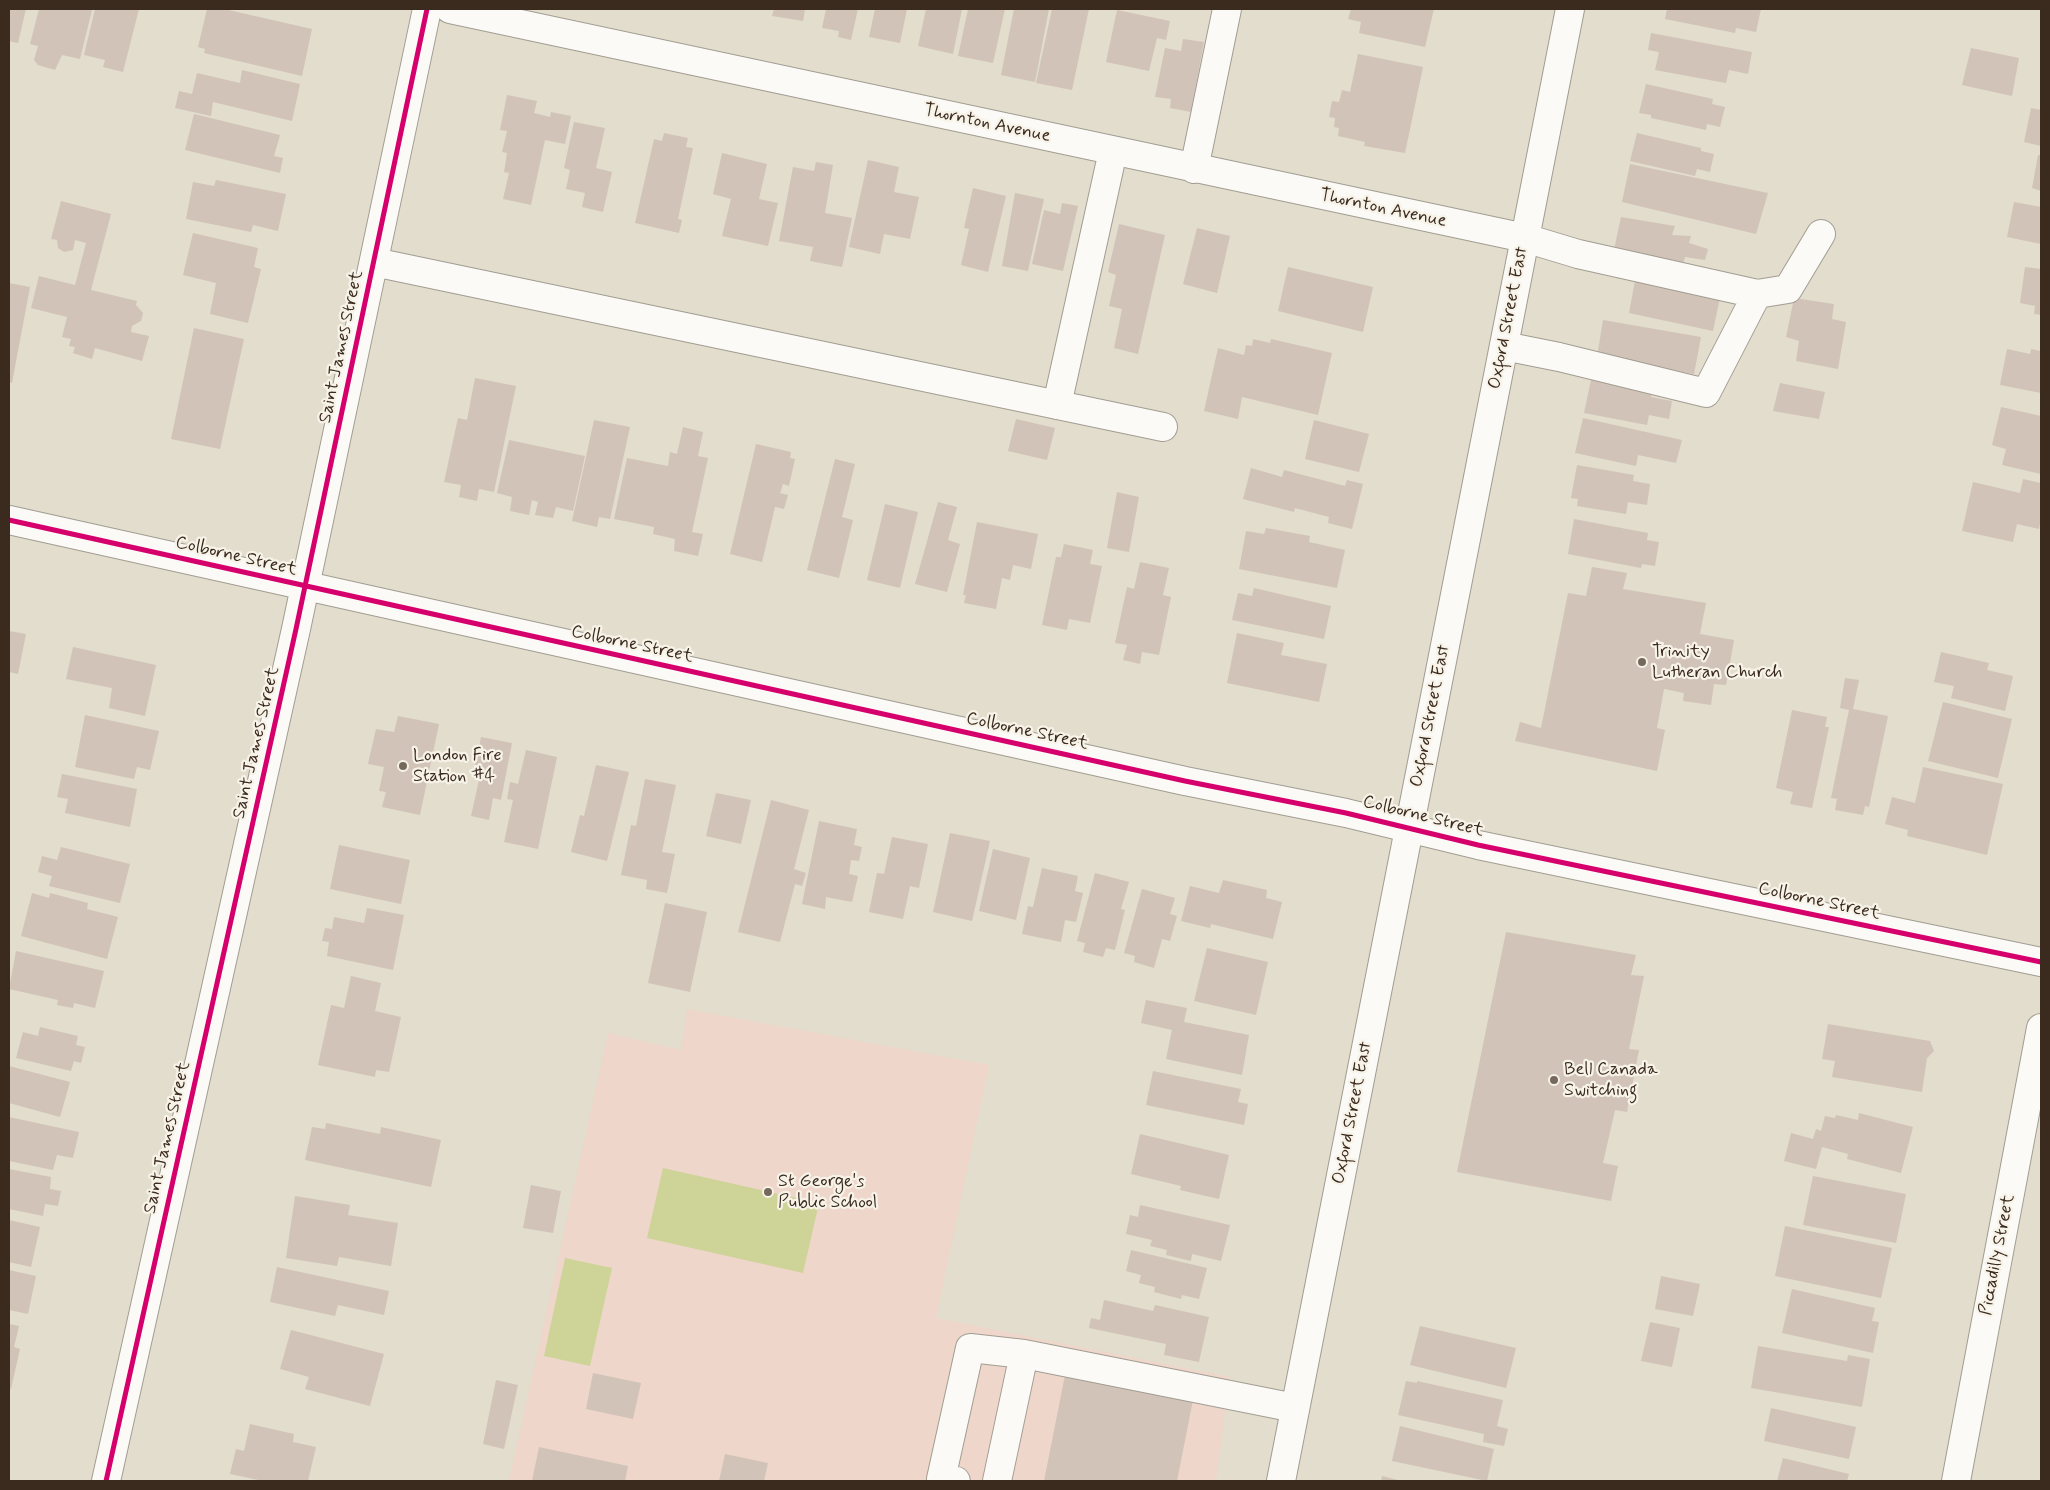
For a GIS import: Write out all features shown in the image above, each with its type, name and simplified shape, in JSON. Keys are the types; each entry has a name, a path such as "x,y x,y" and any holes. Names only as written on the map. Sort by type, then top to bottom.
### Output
{"street":[{"name":"Saint James Street","path":"106,1481 305,586 427,9"},
{"name":"Thornton Avenue","path":"450,9 1525,238 1578,254 1758,294"},
{"path":"1194,169 1227,9"},
{"name":"Oxford Street East","path":"1281,1481 1570,9"},
{"path":"1057,405 1113,151"},
{"path":"1504,346 1559,357 1706,393 1758,294 1788,289 1822,234"},
{"path":"374,262 1163,427"},
{"name":"Colborne Street","path":"9,520 1185,781 1409,827 1478,845 2041,962"},
{"name":"Piccadilly Street","path":"1956,1481 2041,1028"},
{"path":"946,1480 970,1348 1024,1354 1295,1408"},
{"path":"997,1481 1024,1354"}],"shaded area":[{"name":"St George's Public School","path":"687,1009 989,1065 936,1318 1230,1377 1216,1481 509,1481 608,1033 681,1050"}],"green space":[{"path":"663,1168 819,1203 803,1273 647,1238"},
{"path":"565,1258 612,1268 590,1366 544,1356"}],"building":[{"path":"9,9 26,9 18,43 9,41"},
{"path":"39,9 92,10 80,59 62,55 55,70 38,65 34,60 38,46 30,44"},
{"path":"95,9 139,9 123,72 103,67 105,60 84,55"},
{"path":"207,9 224,9 312,29 302,76 204,53 205,49 198,47"},
{"path":"774,9 805,9 803,21 772,16"},
{"path":"826,9 858,9 851,40 838,37 839,31 822,28"},
{"path":"875,9 907,9 900,43 869,37"},
{"path":"926,9 962,9 953,54 918,46"},
{"path":"968,9 1005,9 993,63 958,56"},
{"path":"1014,9 1049,9 1035,82 1001,75"},
{"path":"1052,9 1089,9 1072,90 1036,83"},
{"path":"1351,9 1434,9 1425,47 1359,33 1361,22 1348,19"},
{"path":"1667,9 1761,9 1756,32 1736,28 1735,33 1665,19"},
{"path":"1117,10 1170,21 1166,40 1157,38 1149,71 1106,62"},
{"path":"1651,33 1752,52 1748,74 1729,70 1726,83 1655,70 1659,52 1648,50"},
{"path":"1183,39 1204,42 1191,112 1170,108 1171,99 1155,97 1165,48 1181,51"},
{"path":"1971,48 2019,58 2012,96 1962,85"},
{"path":"1358,54 1423,67 1405,153 1364,146 1365,142 1338,136 1339,128 1334,127 1335,118 1329,117 1332,101 1339,102 1342,90 1350,92"},
{"path":"242,70 300,84 292,121 213,102 211,116 175,108 179,91 192,94 197,73 240,83"},
{"path":"1646,84 1713,99 1712,104 1725,107 1720,127 1707,124 1706,130 1651,118 1651,115 1639,113"},
{"path":"507,95 537,101 534,113 550,117 551,112 571,116 565,144 545,140 531,205 503,199 509,173 504,172 507,153 502,152 507,131 500,130"},
{"path":"2031,108 2041,110 2041,146 2024,142"},
{"path":"194,114 280,135 274,156 283,158 280,173 185,150"},
{"path":"574,122 605,128 596,168 612,172 603,212 582,207 585,193 566,189 570,170 564,168"},
{"path":"664,133 688,138 686,147 693,148 678,219 682,220 679,233 635,223 654,139 662,141"},
{"path":"1637,133 1701,148 1701,151 1714,154 1710,172 1697,169 1695,176 1630,161"},
{"path":"722,153 767,164 759,199 778,203 768,246 722,236 731,199 713,194"},
{"path":"2038,155 2041,155 2041,191 2032,188"},
{"path":"868,160 899,167 894,192 919,197 910,239 884,234 880,254 849,247"},
{"path":"816,162 833,165 825,213 852,218 842,267 810,261 813,247 779,241 793,167 814,171"},
{"path":"1630,164 1768,193 1756,234 1622,202"},
{"path":"216,180 286,194 278,231 253,225 251,232 186,219 193,182 214,186"},
{"path":"973,188 1006,196 988,272 961,265 969,229 964,228"},
{"path":"1015,193 1044,199 1028,271 1002,266"},
{"path":"61,201 111,214 91,290 137,301 136,305 143,313 141,321 132,326 131,332 149,336 142,361 95,348 92,359 73,353 75,347 69,346 71,339 62,337 67,317 31,308 39,276 75,285 86,243 75,240 73,250 64,252 58,248 57,240 51,239"},
{"path":"2014,202 2041,207 2041,244 2007,237"},
{"path":"1062,203 1078,206 1063,271 1032,264 1044,210 1060,214"},
{"path":"1621,217 1675,226 1672,235 1691,236 1689,243 1708,249 1705,260 1685,257 1683,264 1614,250"},
{"path":"1119,224 1165,235 1138,354 1114,348 1122,309 1109,306 1116,275 1108,272"},
{"path":"1197,228 1230,236 1217,293 1183,284"},
{"path":"193,233 258,248 254,267 261,269 248,323 210,314 216,283 183,275"},
{"path":"1288,267 1373,287 1363,332 1278,311"},
{"path":"2025,267 2041,269 2041,315 2034,314 2035,306 2020,303"},
{"path":"1636,275 1721,293 1713,331 1629,313"},
{"path":"9,283 30,287 12,383 9,382"},
{"path":"1794,298 1834,304 1832,319 1846,322 1838,369 1796,361 1799,341 1786,337"},
{"path":"1603,320 1701,337 1694,374 1597,357"},
{"path":"194,328 244,339 220,449 171,439"},
{"path":"1253,339 1270,343 1271,339 1332,353 1318,415 1242,397 1238,419 1204,411 1218,348 1244,355 1246,345 1252,346"},
{"path":"2007,349 2030,354 2031,349 2041,351 2041,393 2000,385"},
{"path":"1592,375 1653,387 1651,397 1672,401 1669,419 1649,415 1647,425 1584,413"},
{"path":"475,378 516,386 494,492 479,489 477,501 459,497 461,485 444,482 458,418 467,420"},
{"path":"1780,383 1825,392 1819,419 1773,411"},
{"path":"2001,407 2041,416 2041,474 2002,465 2006,449 1992,445"},
{"path":"1583,418 1682,440 1676,463 1638,455 1636,466 1575,453"},
{"path":"1016,419 1055,428 1047,460 1008,451"},
{"path":"594,420 630,427 610,519 599,517 597,527 572,521"},
{"path":"1314,420 1369,434 1359,472 1305,459"},
{"path":"683,427 703,432 698,456 708,458 692,532 703,534 698,556 674,551 675,539 653,534 654,527 614,519 627,458 668,466 670,452 677,454"},
{"path":"509,440 585,456 573,511 556,507 553,518 535,515 538,502 532,500 529,515 510,511 512,497 497,493"},
{"path":"756,444 791,452 790,458 795,459 789,486 783,484 780,493 788,495 784,509 775,507 762,562 730,554"},
{"path":"835,459 855,464 842,517 853,520 839,578 807,570"},
{"path":"1577,465 1634,475 1633,481 1650,484 1647,505 1628,502 1626,514 1577,506 1578,499 1571,498"},
{"path":"1251,468 1282,477 1284,470 1345,486 1347,480 1363,484 1352,529 1328,523 1329,517 1295,508 1294,512 1243,499"},
{"path":"2023,479 2041,483 2041,518 2039,529 2017,524 2013,542 1962,531 1973,482 2020,493"},
{"path":"1117,492 1139,497 1129,552 1107,548"},
{"path":"938,502 957,507 948,540 960,544 947,592 915,584"},
{"path":"885,504 918,512 900,588 867,580"},
{"path":"1574,519 1648,533 1647,540 1659,542 1655,566 1642,564 1641,568 1568,554"},
{"path":"977,522 1038,534 1031,569 1013,565 1010,580 1002,578 996,609 964,603 966,595 963,595"},
{"path":"1266,528 1310,536 1309,542 1345,550 1337,588 1239,569 1246,531 1264,534"},
{"path":"1064,544 1093,550 1090,564 1102,566 1090,623 1069,619 1067,630 1042,625 1056,557 1061,557"},
{"path":"1140,562 1169,568 1163,595 1171,597 1159,655 1142,652 1140,664 1123,660 1127,645 1115,643 1127,587 1134,589"},
{"name":"Trinity Lutheran Church","path":"1592,567 1627,573 1623,589 1706,603 1700,634 1734,640 1726,685 1714,684 1711,705 1683,701 1684,693 1664,689 1657,728 1665,730 1657,771 1515,741 1520,722 1541,728 1568,593 1586,596"},
{"path":"1254,588 1331,606 1324,639 1232,620 1238,593 1252,596"},
{"path":"9,631 26,634 18,674 9,672"},
{"path":"1237,633 1284,643 1281,655 1327,664 1319,702 1227,683"},
{"path":"73,647 156,665 145,716 109,708 112,688 66,679"},
{"path":"1941,652 1989,663 1987,670 2013,676 2005,711 1951,698 1954,686 1934,682"},
{"path":"1845,678 1859,680 1853,709 1888,716 1869,807 1865,806 1863,815 1835,810 1837,799 1831,798 1849,710 1840,708"},
{"path":"1943,702 2012,719 1998,778 1928,761"},
{"path":"1792,710 1827,717 1825,727 1829,727 1812,808 1790,804 1793,792 1776,788"},
{"path":"85,715 159,731 150,770 137,767 134,779 75,767"},
{"name":"London Fire Station #4","path":"398,716 439,724 420,815 382,807 386,792 379,791 384,767 368,764 376,729 394,732"},
{"path":"481,737 512,743 501,800 493,798 489,820 471,816 479,780 473,778"},
{"path":"526,750 557,757 538,849 504,842 513,800 507,799 510,782 518,784"},
{"path":"596,765 629,772 607,861 571,852 580,815 584,816"},
{"path":"1923,767 2003,784 1987,855 1907,836 1908,830 1885,824 1892,797 1915,803"},
{"path":"62,774 137,789 130,827 65,813 68,799 57,797"},
{"path":"645,779 676,785 662,852 675,854 667,893 646,889 647,880 621,875 631,825 636,826"},
{"path":"716,793 751,800 741,844 706,836"},
{"path":"771,800 809,810 794,869 806,873 802,886 795,884 780,942 738,932"},
{"path":"819,821 857,829 854,845 862,847 859,861 851,860 849,874 858,876 852,902 826,897 825,909 802,904"},
{"path":"950,833 990,841 972,921 933,912"},
{"path":"892,837 928,844 919,888 910,886 903,919 869,912 877,873 884,874"},
{"path":"339,845 410,860 401,904 330,889"},
{"path":"61,847 130,864 120,903 49,886 52,876 38,872 42,856 57,860"},
{"path":"993,849 1030,858 1016,920 979,911"},
{"path":"1042,868 1078,876 1075,891 1083,893 1076,922 1065,920 1061,942 1022,934 1028,906 1033,907"},
{"path":"1095,873 1129,882 1121,909 1125,910 1115,950 1106,948 1103,957 1083,952 1085,943 1077,941"},
{"path":"1223,880 1267,890 1266,898 1282,902 1273,939 1211,924 1210,928 1181,921 1190,886 1219,893"},
{"path":"1142,889 1175,898 1170,914 1177,916 1170,941 1162,939 1154,968 1134,962 1135,956 1124,953"},
{"path":"32,893 49,898 50,893 88,903 87,909 118,917 107,959 21,936"},
{"path":"665,903 707,912 690,992 648,983"},
{"path":"367,908 404,915 393,970 327,956 329,942 322,941 325,928 332,929 334,917 364,923"},
{"name":"Bell Canada Switching","path":"1506,932 1636,955 1631,975 1644,976 1629,1049 1639,1050 1627,1112 1615,1110 1603,1163 1618,1166 1611,1201 1457,1172"},
{"path":"1207,948 1268,962 1256,1015 1194,1001"},
{"path":"16,951 104,971 95,1008 74,1003 73,1008 57,1005 58,1000 9,989"},
{"path":"351,976 381,983 375,1011 401,1017 389,1072 376,1070 375,1077 318,1065 331,1005 344,1008"},
{"path":"1146,1000 1187,1008 1184,1022 1249,1035 1242,1075 1166,1059 1172,1030 1141,1023"},
{"path":"1828,1024 1930,1041 1934,1051 1927,1058 1922,1092 1832,1077 1835,1061 1822,1059"},
{"path":"40,1027 78,1036 76,1045 85,1047 81,1063 74,1061 71,1071 16,1058 23,1032 38,1036"},
{"path":"9,1066 70,1082 60,1117 9,1103"},
{"path":"1153,1071 1241,1089 1238,1102 1248,1104 1244,1125 1146,1105"},
{"path":"1859,1113 1913,1127 1901,1173 1847,1159 1848,1154 1822,1147 1816,1169 1784,1161 1791,1133 1813,1139 1816,1129 1821,1131 1825,1116 1835,1118 1836,1115 1858,1120"},
{"path":"9,1117 79,1132 73,1158 57,1155 53,1170 9,1161"},
{"path":"326,1123 380,1134 381,1127 441,1140 431,1187 305,1160 312,1127 325,1129"},
{"path":"1140,1134 1229,1155 1219,1199 1180,1190 1181,1186 1131,1174"},
{"path":"9,1169 51,1177 50,1189 61,1191 58,1206 45,1204 43,1216 9,1209"},
{"path":"1813,1176 1906,1194 1896,1243 1803,1225"},
{"path":"531,1185 561,1191 553,1233 523,1228"},
{"path":"295,1196 350,1205 348,1215 398,1223 391,1266 339,1257 337,1266 286,1258"},
{"path":"1140,1205 1230,1225 1221,1261 1192,1254 1191,1261 1166,1255 1167,1250 1150,1246 1152,1240 1126,1234 1130,1215 1138,1217"},
{"path":"9,1220 40,1227 31,1267 9,1262"},
{"path":"1785,1226 1892,1248 1881,1298 1775,1276"},
{"path":"1131,1250 1207,1268 1199,1299 1182,1295 1181,1299 1154,1292 1155,1287 1139,1283 1141,1275 1126,1271"},
{"path":"277,1267 389,1291 384,1315 338,1305 335,1316 270,1302"},
{"path":"9,1270 36,1276 28,1314 9,1310"},
{"path":"1661,1276 1700,1284 1693,1316 1655,1309"},
{"path":"1792,1289 1875,1308 1872,1321 1879,1322 1873,1353 1782,1333"},
{"path":"1104,1300 1153,1311 1155,1305 1209,1317 1199,1362 1164,1355 1166,1344 1089,1328 1091,1318 1100,1320"},
{"path":"1650,1322 1680,1328 1672,1367 1641,1361"},
{"path":"9,1324 19,1326 14,1347 20,1349 11,1389 9,1388"},
{"path":"1420,1326 1516,1348 1506,1388 1410,1365"},
{"path":"291,1330 384,1354 370,1406 305,1389 309,1377 280,1369"},
{"path":"1758,1346 1847,1361 1848,1355 1870,1359 1862,1407 1751,1388"},
{"path":"1066,1370 1194,1395 1177,1481 1044,1481"},
{"path":"593,1373 641,1383 633,1419 586,1409"},
{"path":"496,1380 518,1385 504,1449 483,1444"},
{"path":"1406,1381 1417,1383 1417,1381 1503,1400 1497,1426 1508,1429 1504,1446 1483,1442 1484,1434 1398,1415"},
{"path":"1771,1408 1856,1427 1849,1459 1764,1441"},
{"path":"250,1424 294,1434 293,1442 316,1447 308,1481 263,1481 230,1474 236,1449 244,1451"},
{"path":"1400,1426 1494,1449 1487,1481 1392,1461"},
{"path":"539,1447 628,1466 625,1481 532,1481"},
{"path":"725,1454 768,1463 764,1481 719,1481"},
{"path":"1783,1458 1849,1474 1847,1481 1777,1481"},
{"path":"1382,1476 1402,1481 1381,1481"}],"cycle path":[{"path":"106,1481 296,629 427,9"},
{"path":"9,520 1185,781 1346,813 1478,845 2041,962"}],"place":[{"name":"Trinity Lutheran Church","path":"1642,662"},
{"name":"London Fire Station #4","path":"403,766"},
{"name":"Bell Canada Switching","path":"1554,1080"},
{"name":"St George's Public School","path":"768,1192"}]}
